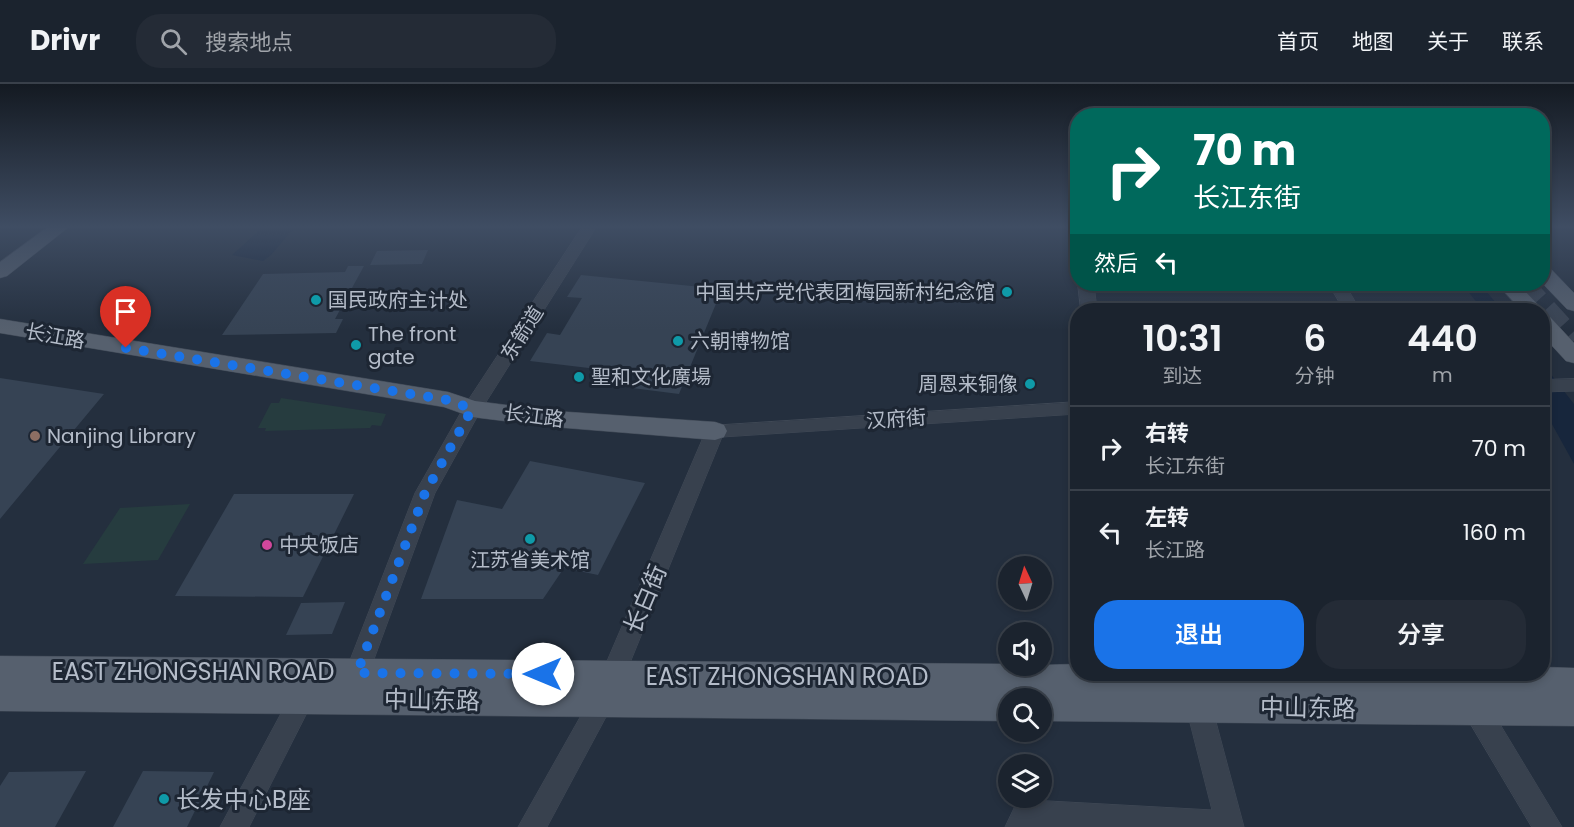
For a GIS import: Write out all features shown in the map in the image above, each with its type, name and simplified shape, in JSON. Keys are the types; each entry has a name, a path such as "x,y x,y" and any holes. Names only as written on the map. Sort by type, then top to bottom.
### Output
{"main road":[{"path":"0,272 15,261"},
{"path":"1550,280 1574,305"},
{"path":"1514,291 1525,303"},
{"name":"长江路","path":"0,326 448,400 472,409 555,419 715,431"},
{"path":"1550,330 1574,356"},
{"name":"EAST ZHONGSHAN ROAD","path":"0,670 357,673 608,688 1466,692 1574,682"},
{"name":"中山东路","path":"0,696 302,699 608,688 998,706"},
{"name":"中山东路","path":"1052,706 1198,707 1466,692 1574,711"}],"street":[{"name":"东箭道","path":"357,673 425,493 472,409 568,261"},
{"path":"1550,386 1572,386"},
{"name":"汉府街","path":"715,431 1070,408"},
{"name":"长白街","path":"532,827 608,688 715,431"},
{"path":"1466,692 1548,827"},
{"path":"234,827 302,699"},
{"path":"1019,827 1025,816 1030,814 1229,826 1198,707"}],"green space":[{"path":"281,398 386,414 381,426 372,425 370,428 265,431 266,428 258,428 271,403 279,403"},
{"path":"190,504 158,560 83,564 120,508"}],"water":[{"path":"1468,291 1486,291 1496,303 1477,303"},
{"path":"1550,373 1574,404 1574,464 1550,420"}],"building":[{"path":"372,261 423,261 422,264 370,265"},
{"name":"国民政府主计处","path":"348,266 364,266 335,319 343,319 336,333 222,335 263,274 345,272"},
{"path":"581,275 722,289 679,394 632,388 639,374 530,361 547,333 560,335 582,298 567,297"},
{"name":"Nanjing Library","path":"0,378 104,394 0,519"},
{"name":"江苏省美术馆","path":"530,461 645,483 598,575 564,568 543,599 421,599 457,500 502,509"},
{"name":"中央饭店","path":"234,494 354,494 303,597 175,596"},
{"path":"345,602 332,634 286,635 301,603"},
{"path":"86,771 55,827 0,827 0,786 9,772"},
{"name":"长发中心B座","path":"143,771 214,772 187,827 113,827"}],"tunnel":[{"path":"1528,291 1539,303"},
{"path":"1550,315 1574,341"}],"place":[{"name":"中国共产党代表团梅园新村纪念馆","path":"1007,292"},
{"name":"国民政府主计处","path":"316,300"},
{"name":"六朝博物馆","path":"678,341"},
{"name":"The front gate","path":"356,345"},
{"name":"聖和文化廣場","path":"579,377"},
{"name":"周恩来铜像","path":"1030,384"},
{"name":"Nanjing Library","path":"35,436"},
{"name":"江苏省美术馆","path":"530,539"},
{"name":"中央饭店","path":"267,545"},
{"name":"长发中心B座","path":"164,799"}],"route":[{"path":"126,348 448,400 472,409 425,493 357,673 543,674"}]}
